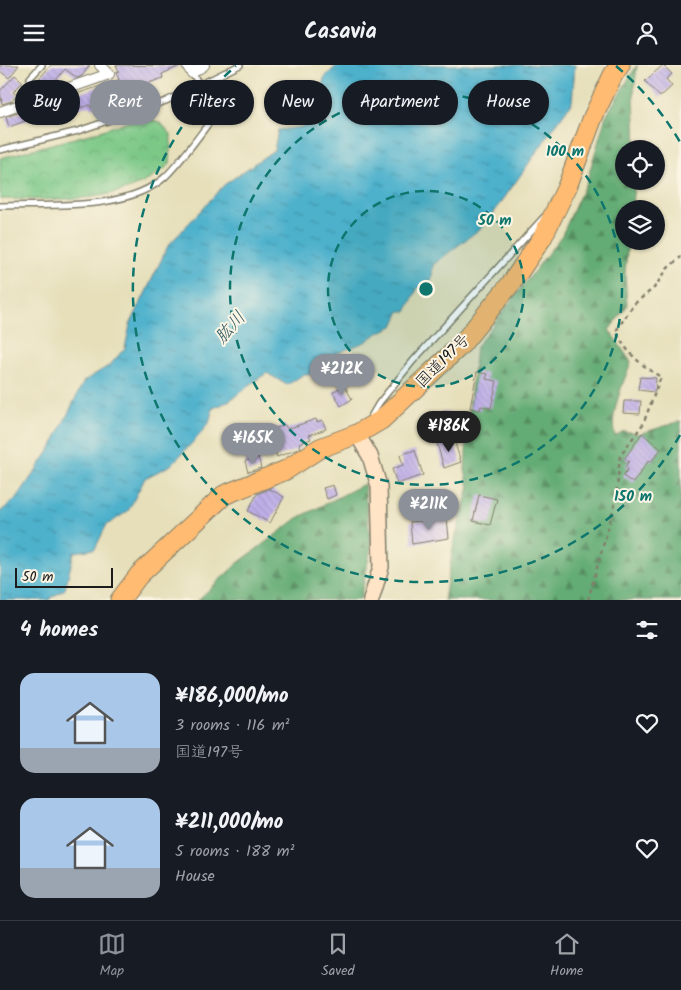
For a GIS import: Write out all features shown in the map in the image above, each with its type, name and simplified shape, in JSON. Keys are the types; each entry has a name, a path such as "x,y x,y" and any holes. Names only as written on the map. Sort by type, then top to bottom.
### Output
{"highway":[{"name":"国道197号","path":"120,600 138,575 224,495 286,470 320,448 361,432 381,420 461,345 512,282 542,238 568,187 593,117 613,75 620,65"}],"street":[{"path":"0,112 108,74 100,65"},
{"path":"190,69 204,65"},
{"path":"361,432 379,486 381,567 371,600"}],"lane":[{"path":"30,78 42,65"},
{"path":"210,80 240,65"},
{"path":"190,69 197,80"},
{"path":"0,150 78,131 171,99"},
{"path":"0,206 86,204 121,198 143,190 158,181 179,162 207,125"},
{"path":"361,432 379,403 413,361 537,223 558,205"}],"path":[{"path":"588,600 616,499 620,456 643,424 661,377 650,371 622,345 616,331 634,304 654,288 668,268 681,257"}],"green space":[{"path":"637,65 634,93 636,140 615,140 615,190 633,190 633,200 615,200 615,250 627,250 625,273 627,306 609,330 631,362 615,409 613,428 615,436 624,431 639,434 681,421 681,600 444,600 454,542 469,487 465,470 468,419 476,347 562,235 587,180 606,116"},
{"path":"161,123 171,134 170,164 152,178 112,194 67,199 0,199 0,158 117,125 161,125"},
{"path":"364,484 371,547 360,600 198,600 238,563 298,518"}],"water":[{"name":"肱川","path":"337,65 575,65 572,102 486,224 433,265 432,278 426,291 418,287 406,312 400,311 393,326 365,342 335,354 318,375 304,374 287,385 267,373 227,402 213,408 209,423 171,465 145,478 128,511 106,526 95,549 74,552 65,589 48,600 0,600 0,512 17,498 51,448 84,381 110,365 125,348 130,325 168,246 224,185 274,150 278,130 302,127 303,125 332,125 332,80 324,80"}],"building":[{"path":"0,65 19,65 9,78 0,71"},
{"path":"51,65 90,65 82,76 77,78 65,69 56,80 38,80"},
{"path":"116,65 180,66 162,74 163,78 157,80 119,80 116,72 119,71"},
{"path":"663,65 672,74 666,79 672,86 660,97 645,81"},
{"path":"15,75 21,80 15,80 15,90 13,92 15,97 12,101 2,104 0,91"},
{"path":"90,89 90,105 80,108 80,93"},
{"path":"15,114 15,125 9,127 6,117"},
{"path":"477,372 488,374 486,379 497,381 491,408 481,406 480,410 470,408"},
{"path":"640,377 656,378 655,392 638,390"},
{"path":"344,385 352,399 341,406 333,392"},
{"path":"624,401 641,401 640,414 623,413"},
{"path":"443,411 454,415 448,433 437,429"},
{"path":"316,419 317,422 322,420 326,429 309,435 311,439 299,443 301,447 298,449 277,457 268,431 285,425 287,429"},
{"path":"642,433 661,449 651,462 649,460 633,483 623,476 628,469 625,467 629,461 625,458"},
{"path":"453,437 461,462 444,468 437,443"},
{"path":"415,450 423,475 397,484 392,469 403,465 400,455"},
{"path":"258,457 261,468 248,472 245,461"},
{"path":"333,485 336,495 327,499 323,488"},
{"path":"270,489 284,497 270,523 248,511 257,494"},
{"path":"479,495 497,499 490,525 473,521"},
{"path":"447,518 449,538 412,544 410,522"}]}
